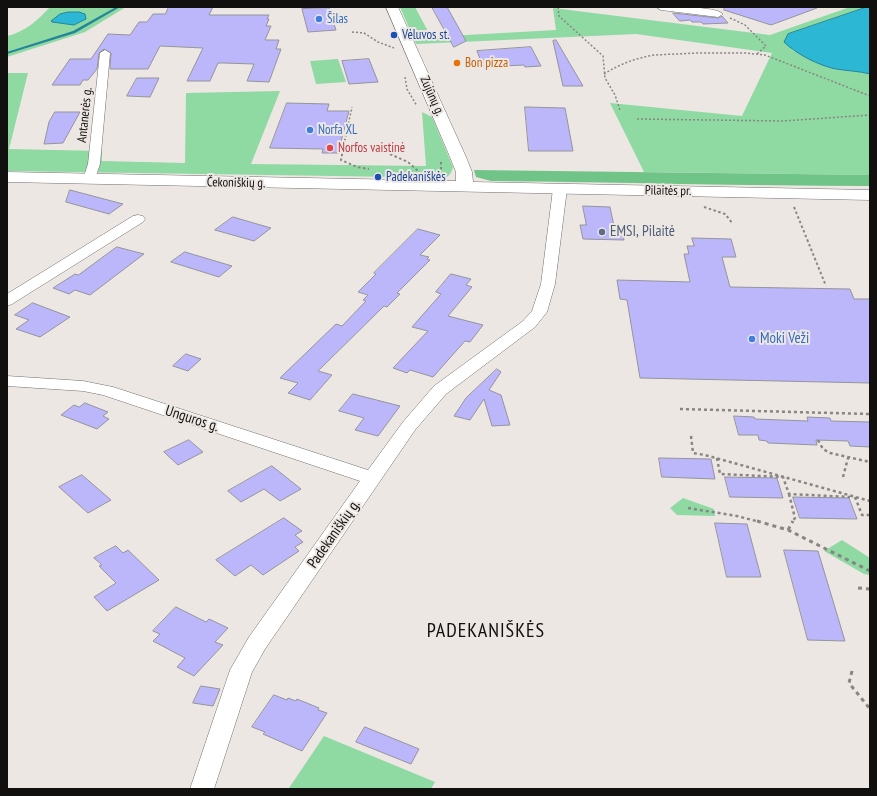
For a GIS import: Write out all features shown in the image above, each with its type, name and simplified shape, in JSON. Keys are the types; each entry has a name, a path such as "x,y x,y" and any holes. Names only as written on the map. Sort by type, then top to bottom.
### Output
{"main road":[{"name":"Zujūnų g.","path":"392,7 460,162 464,172 465,187"},
{"name":"Čekoniškių g.","path":"7,177 89,180 465,187"},
{"name":"Pilaitės pr.","path":"465,187 870,195"}],"street":[{"path":"661,7 680,8 718,14"},
{"name":"Antanerės g.","path":"89,180 94,164 105,53"},
{"name":"Padekaniškių g.","path":"202,789 241,670 257,644 372,478 409,426 440,390 529,324 539,312 548,284 560,189"},
{"path":"7,302 138,219"},
{"name":"Unguros g.","path":"7,381 83,386 107,391 372,478"}],"path":[{"path":"558,7 559,16 602,56 605,78 615,95 620,110"},
{"path":"718,14 720,16 738,19 759,37 766,46 757,54"},
{"path":"352,32 361,32 369,35 378,42 394,48 396,52"},
{"path":"604,74 625,62 654,55 698,53 757,54 765,55 870,96"},
{"path":"405,72 405,84 418,107"},
{"path":"341,160 352,108"},
{"path":"637,119 780,122 870,115"},
{"path":"390,154 408,162 420,173"},
{"path":"437,178 441,174 441,160"},
{"path":"698,205 721,212 733,224"},
{"path":"793,206 826,286"},
{"path":"680,409 870,414"},
{"path":"690,436 693,453 717,458 870,501"},
{"path":"818,440 823,449 848,458 870,462"},
{"path":"717,458 720,474 783,477"},
{"path":"843,477 848,458"},
{"path":"783,477 795,518 788,530"},
{"path":"788,494 855,497"},
{"path":"855,497 862,515 870,515"},
{"path":"688,508 737,516 788,530 870,571"},
{"path":"858,588 870,589"},
{"path":"852,671 849,683 870,709"}],"green space":[{"path":"50,7 126,7 85,32 7,57 7,36 20,32 31,25"},
{"path":"400,7 415,7 431,37 556,30 553,8 770,35 850,7 867,7 788,34 792,50 838,70 859,71 870,74 870,175 644,172 610,103 742,116 772,53 636,34 416,44"},
{"path":"338,59 346,82 316,84 310,61"},
{"path":"7,73 28,73 9,149 102,151 102,161 185,163 186,93 280,91 251,164 426,166 422,112 432,117 453,167 450,174 445,179 430,182 398,177 7,171"},
{"path":"474,170 870,175 870,186 491,181 476,177"},
{"path":"683,498 714,509 715,516 677,515 670,508"},
{"path":"842,540 870,558 870,575 864,574 824,551"},
{"path":"324,736 435,782 431,789 289,788"}],"water":[{"path":"870,7 870,74 836,69 823,65 808,59 784,42 788,34"},
{"path":"79,12 85,14 86,19 74,25 51,21 60,14"}],"building":[{"path":"169,7 213,7 209,15 269,15 266,26 271,26 265,40 279,40 276,49 281,49 269,82 247,81 254,64 224,63 218,63 210,81 187,81 203,48 160,46 148,69 110,69 111,53 104,49 99,53 97,69 88,80 83,80 80,85 52,85 70,59 91,59 108,34 130,35 139,22 147,22 153,14 165,14"},
{"path":"432,7 447,7 466,41 454,47"},
{"path":"725,7 817,8 771,25 724,10"},
{"name":"Šilas","path":"329,8 336,30 308,32 302,9"},
{"path":"673,13 718,18 722,16 728,23 703,24 701,22 692,22 690,20 680,21"},
{"path":"556,40 583,86 563,86 553,41"},
{"path":"531,47 541,66 525,67 524,65 483,67 477,51"},
{"path":"369,59 378,82 349,84 342,61"},
{"path":"137,78 159,78 150,97 127,96"},
{"name":"Norfa XL","path":"287,103 329,104 327,111 349,111 338,153 322,153 323,149 270,148"},
{"path":"525,107 565,108 573,151 529,151"},
{"path":"55,112 80,112 63,143 44,144 49,122"},
{"path":"70,190 123,204 109,214 66,202"},
{"path":"583,206 610,207 614,226 621,226 624,240 583,239 580,225 586,225"},
{"path":"233,217 271,228 254,241 215,230"},
{"path":"418,229 440,235 420,255 429,257 427,259 430,260 397,293 400,294 387,307 384,306 318,371 332,375 310,400 288,393 298,383 280,378 336,324 342,326 366,301 363,300 368,295 358,292 376,274 374,273"},
{"name":"Moki Veži","path":"692,238 731,239 736,257 722,257 730,287 850,289 854,299 870,299 870,383 640,378 627,300 620,299 617,280 690,282 684,254 689,254 687,246 694,246"},
{"path":"117,247 144,254 90,295 75,290 69,294 53,288 75,274 78,275"},
{"path":"185,252 232,266 219,277 171,262"},
{"path":"451,274 471,279 466,285 472,287 448,316 483,325 470,342 465,341 433,377 410,370 407,373 393,368 428,331 412,327 441,294 436,292"},
{"path":"33,303 70,317 40,337 16,329 29,320 15,315"},
{"path":"186,354 201,359 188,371 173,366"},
{"path":"497,369 501,372 489,390 501,395 510,425 492,426 484,399 470,420 454,416 466,398"},
{"path":"353,394 400,406 378,436 355,430 364,418 339,411"},
{"path":"85,403 108,412 103,416 109,419 97,429 61,415 74,405 79,407"},
{"path":"734,416 754,417 755,419 808,421 807,417 830,418 831,421 870,422 870,447 850,446 848,441 816,440 817,445 768,443 767,441 759,440 758,435 739,435"},
{"path":"189,440 203,452 178,465 164,452"},
{"path":"659,458 711,459 715,479 662,477"},
{"path":"272,466 301,489 280,501 264,489 241,502 228,491"},
{"path":"82,475 111,500 88,513 59,487"},
{"path":"725,477 777,478 783,498 730,497"},
{"path":"793,497 849,498 857,519 800,518"},
{"path":"284,518 302,531 295,535 303,542 295,547 299,551 263,575 251,565 235,576 216,560"},
{"path":"715,523 747,524 761,577 727,577"},
{"path":"116,546 123,553 128,550 159,580 107,611 94,597 116,583 99,566 102,565 94,558"},
{"path":"784,550 818,551 845,641 808,640"},
{"path":"176,607 206,622 209,619 228,628 215,642 223,645 194,676 177,667 185,658 153,641 160,634 153,631"},
{"path":"201,686 220,689 213,706 193,703"},
{"path":"274,695 287,700 288,698 296,701 297,699 327,713 302,751 263,734 265,732 252,727"},
{"path":"365,727 419,749 411,764 356,742"}],"waterway":[{"path":"7,53 74,32 118,7"}],"place":[{"name":"Šilas","path":"319,19"},
{"name":"Vėluvos st.","path":"394,35"},
{"name":"Bon pizza","path":"457,63"},
{"name":"Norfa XL","path":"310,130"},
{"name":"Norfos vaistinė","path":"330,148"},
{"name":"Padekaniškės","path":"378,177"},
{"name":"EMSI, Pilaitė","path":"602,232"},
{"name":"Moki Veži","path":"752,339"}],"district":[{"name":"PADEKANIŠKĖS","path":"486,631"}]}
